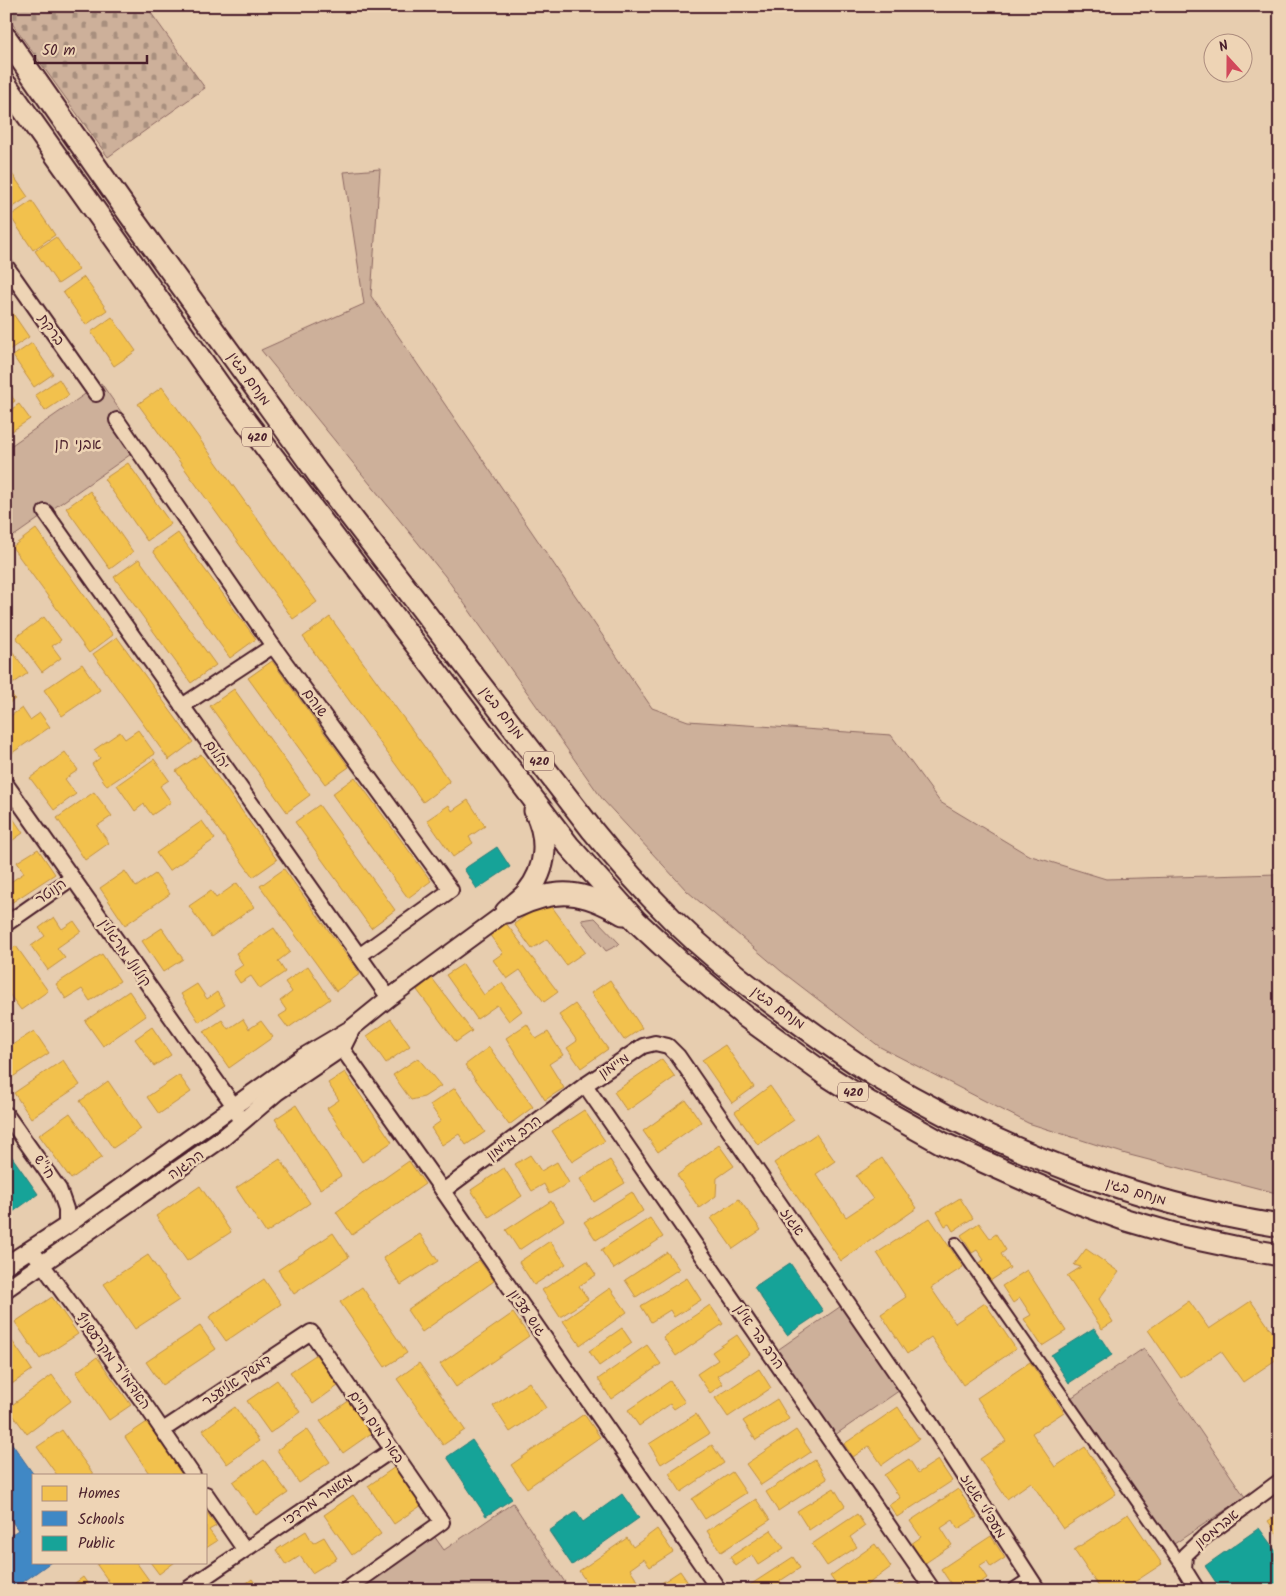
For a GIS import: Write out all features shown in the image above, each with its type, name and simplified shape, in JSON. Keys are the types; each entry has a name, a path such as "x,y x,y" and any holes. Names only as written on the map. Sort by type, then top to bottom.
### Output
{"main road":[{"name":"מנחם בגין","path":"6,38 130,215 324,481 594,831 641,887 674,920 746,984 827,1044 874,1075 945,1114 1037,1157 1093,1178 1191,1208 1280,1226"},
{"name":"מנחם בגין","path":"6,85 229,399 587,868 637,922 711,990 826,1075 870,1103 942,1143 1079,1203 1126,1220 1178,1235 1280,1255"},
{"path":"506,912 527,892 535,880 544,856 545,839 542,827 519,780"},
{"path":"506,912 544,895 576,894 615,909 637,922"}],"street":[{"name":"ברקת","path":"6,266 96,394"},
{"name":"שוהם","path":"117,420 273,646 451,890 359,956"},
{"name":"יהלום","path":"45,512 389,998"},
{"path":"182,706 273,646"},
{"name":"קולונל מרגולין","path":"6,784 234,1106 240,1123"},
{"name":"הנוטר","path":"6,924 72,878"},
{"name":"ההגנה","path":"6,1289 202,1154 338,1043 352,1028 389,998 506,912"},
{"name":"ההגנה","path":"6,1266 66,1226 302,1057 338,1043"},
{"name":"גוש עציון","path":"338,1043 443,1191 719,1590"},
{"name":"אגוז","path":"643,1046 655,1043 668,1046 678,1056 929,1421"},
{"name":"מיימון","path":"585,1085 643,1046"},
{"name":"הרב מיימון","path":"443,1191 585,1085"},
{"name":"הרב בר אילן","path":"585,1085 933,1590"},
{"name":"חי\"ש","path":"6,1114 59,1189 66,1209 66,1226"},
{"path":"956,1243 1197,1590"},
{"name":"האדמו\"ר מקרעשניף","path":"31,1249 163,1430 192,1474"},
{"name":"דמשק אליעזר","path":"163,1430 311,1332"},
{"name":"באר מים חיים","path":"311,1332 442,1522 346,1590"},
{"name":"מעפילי אגוז","path":"929,1421 1034,1585"},
{"name":"מאמר מרדכי","path":"186,1590 392,1450"},
{"name":"אברמסון","path":"1184,1569 1185,1555 1203,1538 1280,1481"},
{"path":"208,1497 244,1549"},
{"path":"1015,1590 1034,1585"}],"green space":[{"path":"6,6 146,6 205,88 108,157 6,15"},
{"path":"380,169 371,296 652,708 688,721 891,735 940,802 1028,855 1106,879 1278,874 1280,877 1280,1194 1126,1154 1028,1123 880,1047 781,971 687,891 603,800 445,576 261,350 364,304 344,172"},
{"path":"101,383 144,445 14,536 6,525 6,449"},
{"path":"595,918 620,944 606,951 581,920"},
{"path":"844,1304 903,1388 835,1435 776,1351"},
{"path":"1144,1348 1245,1497 1165,1550 1065,1402"},
{"path":"513,1503 570,1590 358,1590 434,1536 444,1550"}],"building: Homes":[{"path":"6,165 28,197 6,212"},
{"path":"32,201 55,235 33,250 10,216"},
{"path":"56,237 79,270 58,284 35,251"},
{"path":"84,277 107,310 86,325 63,292"},
{"path":"7,305 29,337 9,350 6,346"},
{"path":"112,317 136,351 114,366 91,332"},
{"path":"32,343 53,374 34,387 13,356"},
{"path":"59,379 69,395 45,411 35,395"},
{"path":"162,387 317,602 293,619 138,404"},
{"path":"6,388 15,401 6,407"},
{"path":"19,404 30,419 6,435 6,413"},
{"path":"128,463 171,524 147,541 104,479"},
{"path":"90,491 133,552 110,569 66,508"},
{"path":"36,529 113,635 89,653 12,547"},
{"path":"178,533 256,639 230,658 153,551"},
{"path":"139,559 216,665 191,683 114,577"},
{"path":"44,617 61,640 52,646 61,658 42,672 16,637"},
{"path":"330,617 450,782 423,802 303,637"},
{"path":"117,637 193,742 169,760 93,654"},
{"path":"10,648 28,673 7,688 15,699 6,705 6,650"},
{"path":"272,661 349,767 325,784 248,678"},
{"path":"82,664 100,690 62,716 44,690"},
{"path":"234,689 310,795 287,812 210,706"},
{"path":"22,708 30,720 40,713 50,727 12,753 6,746 6,719"},
{"path":"138,730 155,754 107,786 92,764 100,758 94,750 120,732 125,739"},
{"path":"65,752 78,770 65,779 76,794 54,810 30,778"},
{"path":"201,754 277,860 253,877 176,771"},
{"path":"154,759 169,780 160,786 171,802 152,815 144,804 135,811 117,785"},
{"path":"355,777 431,881 408,898 332,794"},
{"path":"94,792 112,816 97,826 109,843 85,860 57,818"},
{"path":"468,800 485,826 469,837 473,843 453,857 427,820 449,805 452,811"},
{"path":"319,805 395,910 371,928 295,822"},
{"path":"6,808 23,833 6,845"},
{"path":"202,821 215,839 169,871 156,853"},
{"path":"38,849 55,874 8,905 6,902 6,879 9,883 24,873 17,862"},
{"path":"284,869 360,974 336,991 260,886"},
{"path":"125,871 136,887 155,874 170,894 125,925 100,888"},
{"path":"237,883 254,907 211,937 189,906 211,891 216,898"},
{"path":"547,900 585,952 566,965 547,939 532,949 514,924"},
{"path":"54,917 62,929 74,921 81,931 57,948 65,958 48,970 31,946 45,936 39,928"},
{"path":"505,922 558,992 544,1002 520,970 507,979 493,960 503,953 489,934"},
{"path":"162,928 183,959 163,972 142,941"},
{"path":"274,928 290,952 278,961 285,972 260,989 251,976 240,983 233,972 243,965 236,953"},
{"path":"16,946 48,991 21,1010 6,990 6,953"},
{"path":"102,954 120,981 90,1001 82,989 66,999 56,984"},
{"path":"463,964 484,995 502,983 522,1011 509,1021 497,1005 477,1019 446,975"},
{"path":"308,966 330,999 288,1028 279,1016 287,1011 280,1001 292,992 285,982"},
{"path":"432,978 472,1031 456,1042 417,990"},
{"path":"610,980 642,1028 624,1040 591,993"},
{"path":"197,984 207,999 217,992 225,1005 199,1022 181,994"},
{"path":"129,991 146,1016 103,1046 85,1021"},
{"path":"575,1004 608,1049 581,1068 567,1048 577,1041 559,1015"},
{"path":"243,1019 249,1029 261,1021 273,1037 229,1068 204,1032 222,1020 228,1029"},
{"path":"391,1019 410,1046 386,1063 367,1036"},
{"path":"527,1024 536,1039 548,1032 563,1055 549,1064 564,1088 545,1100 506,1038"},
{"path":"152,1027 171,1055 154,1066 135,1039"},
{"path":"34,1031 49,1053 8,1080 6,1078 6,1049"},
{"path":"725,1045 754,1087 732,1103 702,1060"},
{"path":"489,1047 533,1107 509,1125 465,1065"},
{"path":"418,1058 441,1086 424,1097 411,1100 393,1075"},
{"path":"662,1059 675,1077 627,1111 614,1092"},
{"path":"63,1060 80,1085 31,1118 14,1093"},
{"path":"345,1072 392,1142 362,1162 327,1108 339,1100 328,1083"},
{"path":"179,1075 191,1092 159,1114 147,1097"},
{"path":"108,1081 141,1129 113,1148 80,1101"},
{"path":"770,1086 794,1120 758,1145 735,1112"},
{"path":"455,1088 485,1132 466,1145 459,1134 442,1145 431,1128 441,1121 430,1105"},
{"path":"686,1100 701,1122 658,1152 643,1131"},
{"path":"296,1105 341,1176 320,1189 275,1119"},
{"path":"584,1110 605,1141 572,1162 552,1131"},
{"path":"70,1113 102,1157 71,1179 39,1135"},
{"path":"816,1134 835,1161 816,1174 846,1217 873,1199 856,1176 882,1158 917,1208 841,1261 774,1163"},
{"path":"719,1145 734,1166 717,1178 716,1196 699,1208 677,1175"},
{"path":"530,1155 541,1171 557,1162 569,1183 549,1194 544,1184 532,1191 515,1164"},
{"path":"280,1159 310,1203 266,1233 236,1188"},
{"path":"610,1160 625,1183 594,1202 580,1179"},
{"path":"409,1161 425,1184 352,1235 336,1212"},
{"path":"504,1168 522,1196 489,1217 471,1190"},
{"path":"200,1186 231,1232 187,1261 156,1216"},
{"path":"632,1192 643,1211 596,1240 584,1222"},
{"path":"960,1198 973,1218 953,1231 949,1224 945,1226 937,1212"},
{"path":"739,1199 761,1230 733,1249 711,1218"},
{"path":"551,1201 564,1220 519,1250 506,1230"},
{"path":"650,1218 663,1237 614,1269 601,1250"},
{"path":"930,1218 963,1267 931,1288 955,1323 985,1303 1016,1349 963,1385 931,1337 907,1354 881,1314 906,1297 877,1253"},
{"path":"979,1223 990,1238 996,1234 1006,1250 1001,1254 1010,1268 990,1281 978,1263 984,1260 977,1250 972,1253 961,1235"},
{"path":"333,1233 349,1257 294,1294 278,1270"},
{"path":"420,1234 438,1261 401,1285 383,1258"},
{"path":"550,1241 566,1264 534,1285 519,1262"},
{"path":"1086,1249 1119,1272 1099,1299 1113,1322 1102,1329 1067,1276 1081,1267 1074,1265"},
{"path":"667,1252 679,1269 636,1297 625,1280"},
{"path":"148,1255 179,1300 135,1329 104,1284"},
{"path":"479,1260 494,1281 422,1332 407,1310"},
{"path":"587,1261 596,1275 579,1286 588,1299 560,1317 542,1290"},
{"path":"1027,1270 1066,1331 1042,1346 1024,1319 1031,1315 1020,1298 1013,1303 1002,1286"},
{"path":"687,1278 701,1300 674,1317 670,1310 651,1322 641,1306"},
{"path":"264,1279 281,1304 226,1341 209,1317"},
{"path":"362,1287 407,1353 385,1367 340,1302"},
{"path":"610,1288 627,1312 580,1345 563,1321"},
{"path":"52,1297 78,1334 40,1359 15,1322"},
{"path":"1189,1301 1209,1329 1251,1301 1280,1343 1280,1357 1243,1382 1221,1351 1181,1378 1148,1330"},
{"path":"710,1305 723,1324 676,1356 663,1337"},
{"path":"513,1313 529,1336 456,1387 440,1364"},
{"path":"200,1326 216,1349 162,1385 146,1362"},
{"path":"622,1328 632,1343 599,1366 589,1351"},
{"path":"6,1332 32,1370 6,1388"},
{"path":"737,1335 750,1354 717,1376 723,1384 710,1393 697,1374 718,1360 712,1352"},
{"path":"647,1345 661,1364 611,1399 598,1379"},
{"path":"320,1352 342,1383 313,1404 290,1372"},
{"path":"97,1357 131,1405 109,1420 76,1372"},
{"path":"1030,1362 1064,1412 1032,1433 1055,1467 1085,1447 1116,1494 1063,1529 1031,1482 1007,1499 980,1459 1006,1441 977,1398"},
{"path":"419,1363 465,1430 443,1445 397,1379"},
{"path":"759,1369 771,1388 728,1417 715,1398"},
{"path":"52,1375 71,1401 27,1434 8,1408"},
{"path":"277,1380 300,1412 270,1433 247,1401"},
{"path":"670,1381 685,1402 674,1409 670,1404 639,1426 628,1410"},
{"path":"529,1382 546,1408 510,1432 493,1406"},
{"path":"777,1399 789,1419 756,1440 743,1421"},
{"path":"350,1400 373,1432 343,1453 320,1421"},
{"path":"235,1407 259,1441 227,1464 203,1430"},
{"path":"898,1407 919,1439 882,1465 869,1446 853,1457 844,1444"},
{"path":"584,1414 600,1437 527,1488 511,1465"},
{"path":"696,1414 709,1434 661,1464 649,1444"},
{"path":"147,1422 182,1474 149,1474 125,1437"},
{"path":"307,1429 330,1462 299,1483 277,1450"},
{"path":"62,1430 93,1474 56,1474 37,1447"},
{"path":"796,1430 811,1452 761,1485 746,1464"},
{"path":"712,1445 724,1463 681,1492 669,1473"},
{"path":"909,1459 918,1473 938,1460 952,1481 897,1517 889,1505 900,1498 884,1475"},
{"path":"264,1460 288,1493 256,1515 233,1482"},
{"path":"815,1460 827,1479 778,1511 766,1492"},
{"path":"395,1467 422,1505 394,1524 368,1486"},
{"path":"732,1472 746,1493 705,1519 692,1499"},
{"path":"834,1488 845,1506 809,1530 797,1511"},
{"path":"958,1489 977,1517 958,1529 953,1520 941,1528 952,1545 924,1564 911,1544 921,1537 910,1521"},
{"path":"353,1495 381,1534 352,1555 324,1515"},
{"path":"756,1499 770,1520 721,1552 707,1531"},
{"path":"1280,1513 1280,1538 1268,1521"},
{"path":"208,1514 216,1526 209,1530 217,1541 208,1547"},
{"path":"857,1514 865,1526 850,1537 857,1547 827,1566 812,1544"},
{"path":"1128,1514 1162,1564 1130,1585 1133,1590 1101,1590 1074,1550"},
{"path":"657,1529 673,1552 650,1567 644,1559 630,1569 640,1584 632,1590 592,1590 579,1571 627,1538 633,1547"},
{"path":"771,1530 784,1548 758,1565 752,1555 736,1566 730,1557"},
{"path":"306,1531 313,1543 324,1537 337,1558 312,1573 300,1556 286,1565 276,1550"},
{"path":"991,1536 1005,1558 991,1567 987,1561 979,1566 987,1578 970,1590 955,1590 941,1569"},
{"path":"875,1544 891,1567 860,1590 840,1590 830,1576"},
{"path":"793,1557 800,1568 780,1581 786,1590 753,1590 750,1585"},
{"path":"137,1564 149,1580 136,1590 115,1590 97,1565"},
{"path":"152,1564 172,1564 159,1574"},
{"path":"680,1571 693,1590 651,1590"},
{"path":"83,1577 92,1590 66,1590"},
{"path":"252,1579 260,1590 237,1590 244,1585"},
{"path":"901,1583 905,1590 891,1590"}],"building: Schools":[{"path":"6,1435 33,1474 32,1564 48,1564 12,1590 6,1583 6,1538 18,1530 6,1513"}],"building: Public":[{"path":"497,847 510,867 477,889 464,869"},
{"path":"10,1154 38,1194 6,1217 6,1157"},
{"path":"790,1263 823,1311 787,1335 754,1287"},
{"path":"1094,1328 1112,1355 1069,1383 1051,1355"},
{"path":"472,1440 512,1499 486,1516 447,1457"},
{"path":"622,1494 639,1518 572,1565 549,1531 576,1512 583,1522"},
{"path":"1259,1528 1280,1557 1280,1590 1221,1590 1205,1566"}],"district":[{"name":"אבני חן","path":"78,445"}]}
